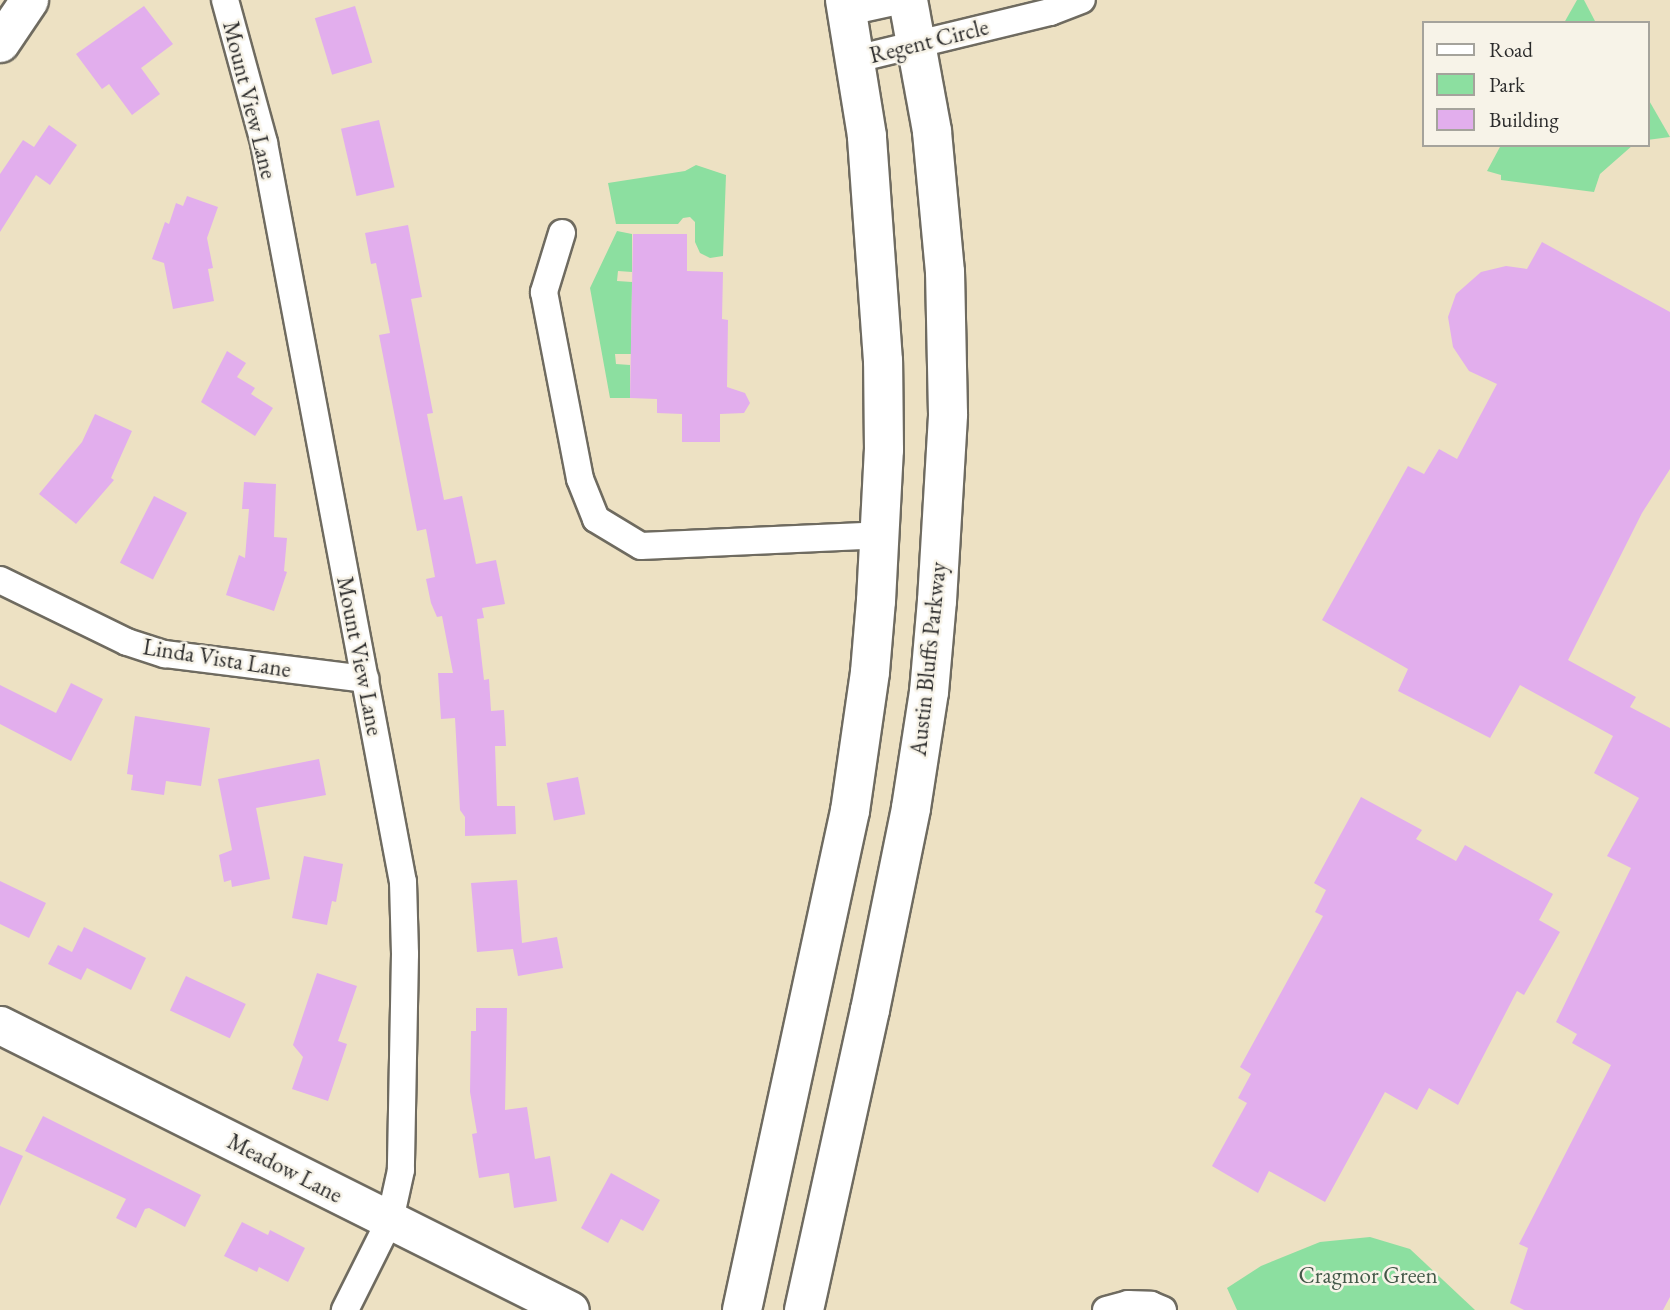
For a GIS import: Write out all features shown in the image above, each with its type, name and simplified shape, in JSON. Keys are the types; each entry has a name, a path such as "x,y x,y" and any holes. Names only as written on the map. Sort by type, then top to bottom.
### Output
{"main road":[{"name":"Austin Bluffs Parkway","path":"804,1310 911,808 929,692 937,601 946,459 948,347 939,198 917,46 905,0"},
{"path":"742,1310 850,811 870,672 880,535 884,361 877,241 856,59 847,6"}],"street":[{"path":"0,43 29,0"},
{"name":"Mount View Lane","path":"225,0 264,143 403,882 405,954 401,1170 390,1220 345,1310"},
{"name":"Regent Circle","path":"847,6 905,0"},
{"name":"Regent Circle","path":"856,59 1050,12 1082,0"},
{"path":"562,233 544,292 580,479 596,519 641,546 880,535"},
{"name":"Linda Vista Lane","path":"0,580 127,642 165,654 365,679"},
{"name":"Meadow Lane","path":"0,1026 570,1310"},
{"path":"1106,1310 1128,1304 1151,1305 1163,1310"}],"green space":[{"path":"1577,0 1584,0 1595,21 1565,21"},
{"path":"1649,100 1670,137 1649,140"},
{"path":"1500,147 1631,147 1600,174 1594,192 1501,180 1501,175 1487,171"},
{"path":"696,165 726,175 723,256 710,258 700,253 695,242 695,222 690,217 683,218 678,224 616,224 608,183 685,171"},
{"path":"617,231 632,234 632,272 618,271 617,281 632,282 631,354 615,354 616,364 630,365 630,398 610,398 590,288"},
{"name":"Cragmor Green","path":"1370,1237 1410,1249 1475,1310 1237,1310 1227,1288 1261,1266 1320,1242"}],"building":[{"path":"144,6 173,44 141,68 160,94 132,115 109,84 102,89 76,54"},
{"path":"355,6 372,62 332,75 315,18"},
{"path":"379,120 395,187 357,196 341,129"},
{"path":"49,125 77,145 50,185 36,175 0,232 0,174 23,140 34,147"},
{"path":"187,196 218,207 207,238 213,268 208,269 214,301 173,309 164,263 152,259 165,222 169,224 176,203 183,206"},
{"path":"408,225 422,297 411,299 433,413 427,414 444,500 462,496 476,564 496,560 505,604 482,608 484,618 477,619 484,680 489,679 491,711 504,710 506,746 495,746 497,806 515,806 516,834 465,836 465,817 460,810 455,718 441,719 438,673 453,673 442,616 437,617 426,579 435,577 426,529 417,531 379,335 390,333 376,263 371,264 365,233"},
{"path":"633,234 687,234 687,271 723,272 722,319 728,320 727,387 745,393 750,403 744,413 720,414 720,442 682,442 682,414 657,413 657,399 630,398"},
{"path":"1542,242 1670,312 1670,469 1642,513 1568,660 1636,697 1630,707 1670,728 1670,1297 1663,1310 1524,1310 1510,1303 1528,1248 1519,1244 1611,1065 1572,1043 1577,1034 1556,1022 1631,868 1607,856 1639,798 1594,773 1613,736 1520,685 1490,738 1398,691 1408,669 1322,620 1408,466 1424,474 1439,449 1457,459 1497,384 1469,371 1453,347 1448,317 1456,294 1481,272 1506,266 1527,269"},
{"path":"227,351 246,363 237,377 255,388 251,394 273,408 255,436 201,402"},
{"path":"95,414 132,431 111,478 114,480 76,524 39,494 82,442"},
{"path":"244,482 276,484 274,537 287,538 284,571 287,572 274,611 226,595 239,555 245,558 249,509 242,509"},
{"path":"154,496 187,513 153,580 120,563"},
{"path":"71,683 103,699 71,761 0,724 0,685 56,713"},
{"path":"135,716 210,728 201,786 166,781 164,795 131,790 133,775 127,774"},
{"path":"319,759 326,795 256,808 270,879 232,887 231,880 224,882 219,855 232,850 218,779"},
{"path":"578,777 585,814 554,820 547,783"},
{"path":"1361,797 1422,830 1416,839 1456,861 1465,845 1553,894 1539,920 1560,932 1524,995 1517,991 1458,1105 1429,1088 1417,1110 1385,1092 1325,1202 1269,1171 1258,1193 1212,1166 1247,1103 1238,1098 1251,1074 1240,1067 1323,916 1315,912 1326,890 1314,883"},
{"path":"304,856 343,864 336,902 332,901 327,925 292,918"},
{"path":"517,880 522,943 557,937 563,968 518,976 513,949 477,952 471,883"},
{"path":"0,881 46,903 29,938 0,924"},
{"path":"84,927 146,958 131,990 87,968 81,980 48,964 58,945 72,952"},
{"path":"317,973 357,986 338,1041 347,1044 328,1101 292,1089 303,1057 293,1045"},
{"path":"186,976 246,1004 230,1038 170,1010"},
{"path":"476,1008 507,1008 505,1110 527,1107 535,1159 550,1156 557,1201 514,1208 509,1173 479,1178 472,1134 477,1133 470,1092 471,1031 476,1031"},
{"path":"43,1116 201,1195 185,1227 149,1208 145,1209 136,1228 116,1218 126,1199 25,1151"},
{"path":"0,1146 23,1156 0,1206"},
{"path":"611,1173 660,1200 643,1231 621,1219 608,1243 581,1228"},
{"path":"242,1222 268,1235 270,1230 305,1248 288,1282 259,1267 257,1272 224,1256"}]}
